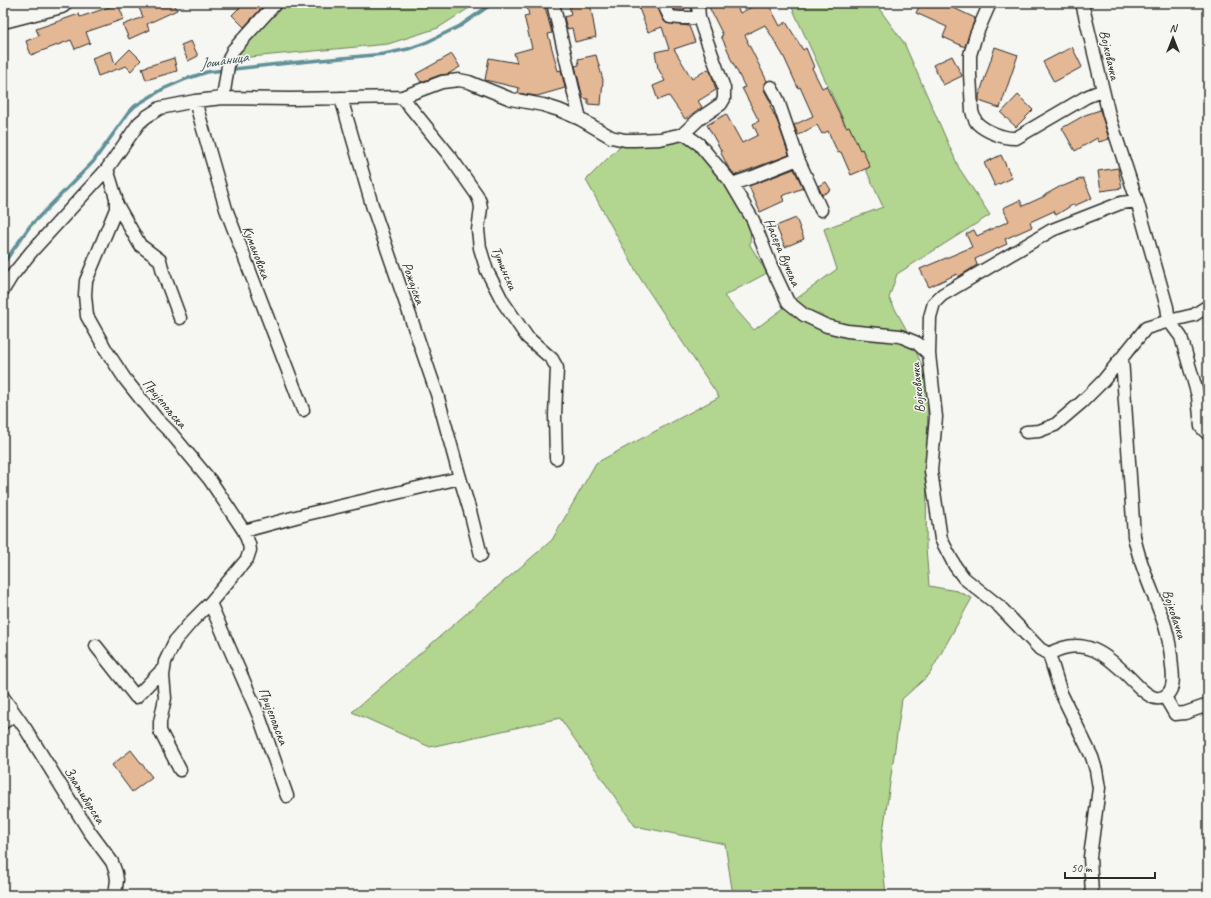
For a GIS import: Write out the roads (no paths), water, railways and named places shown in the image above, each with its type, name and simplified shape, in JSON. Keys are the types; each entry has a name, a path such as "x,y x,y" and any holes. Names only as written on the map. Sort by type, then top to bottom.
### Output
{"main road":[{"path":"3,18 60,3"}],"street":[{"path":"224,92 230,59 237,45 276,3"},
{"path":"553,3 580,119"},
{"path":"663,3 670,17 699,18"},
{"path":"3,290 11,277 32,251 107,169 139,123 153,112 168,106 224,92 291,99 402,97 442,82 459,80 469,82 511,99 552,107 580,119 611,138 625,140 660,139 683,134 699,119 721,104 724,94 724,88 699,18 698,3"},
{"name":"Војковачка","path":"990,3 976,36 969,62 972,111 977,123 1008,139 1016,138 1086,97 1103,90"},
{"name":"Војковачка","path":"1082,3 1109,115 1137,201 1167,307 1169,321 1181,337 1198,396 1201,427 1208,434"},
{"path":"771,87 777,98 798,159 821,210"},
{"name":"Тутинска","path":"402,97 449,155 477,195 481,208 478,230 480,248 490,276 503,302 527,337 552,359 557,368 555,415 556,458"},
{"name":"Рожајска","path":"341,98 372,205 437,394 481,554"},
{"name":"Кумановска","path":"195,100 226,209 303,410"},
{"name":"Насера Вучеља","path":"683,134 699,144 732,184 753,220 771,266 788,302 795,309 816,322 827,326 847,331 900,336 909,339 917,343 929,354"},
{"path":"732,184 798,159"},
{"name":"Пријепољска","path":"107,169 116,198 116,209 86,281 85,295 88,316 106,350 126,379 156,418 210,480 244,531 250,550 248,559 175,641 165,662 163,669 165,698 160,722 160,731 180,770"},
{"name":"Војковачка","path":"1049,654 1040,649 999,606 964,578 955,566 941,539 931,471 936,417 929,354 930,317 934,303 942,295 1052,230 1120,203 1137,201"},
{"name":"Пријепољска","path":"116,203 140,245 160,260 180,318"},
{"path":"1026,432 1039,431 1055,425 1087,397 1122,358 1146,328 1194,315 1208,306"},
{"name":"Војковачка","path":"1122,358 1134,536 1141,564 1165,627 1171,655 1173,684 1171,689 1164,697"},
{"path":"244,531 306,514 460,478"},
{"name":"Пријепољска","path":"210,603 260,716 287,796"},
{"name":"Пријепољска","path":"96,646 136,697 163,669"},
{"path":"1092,895 1090,857 1099,788 1096,770 1092,757 1061,693 1049,654 1066,646 1090,648 1108,657 1150,696 1155,698 1164,697 1175,714 1185,713 1208,705"},
{"name":"Златиборска","path":"3,697 64,789 79,815 112,862 118,880 115,895"},
{"path":"3,723 15,714"}],"waterway":[{"name":"Јошаница","path":"3,264 30,226 93,162 129,112 135,106 163,89 207,72 384,54 408,49 425,43 460,26 493,3"}]}
